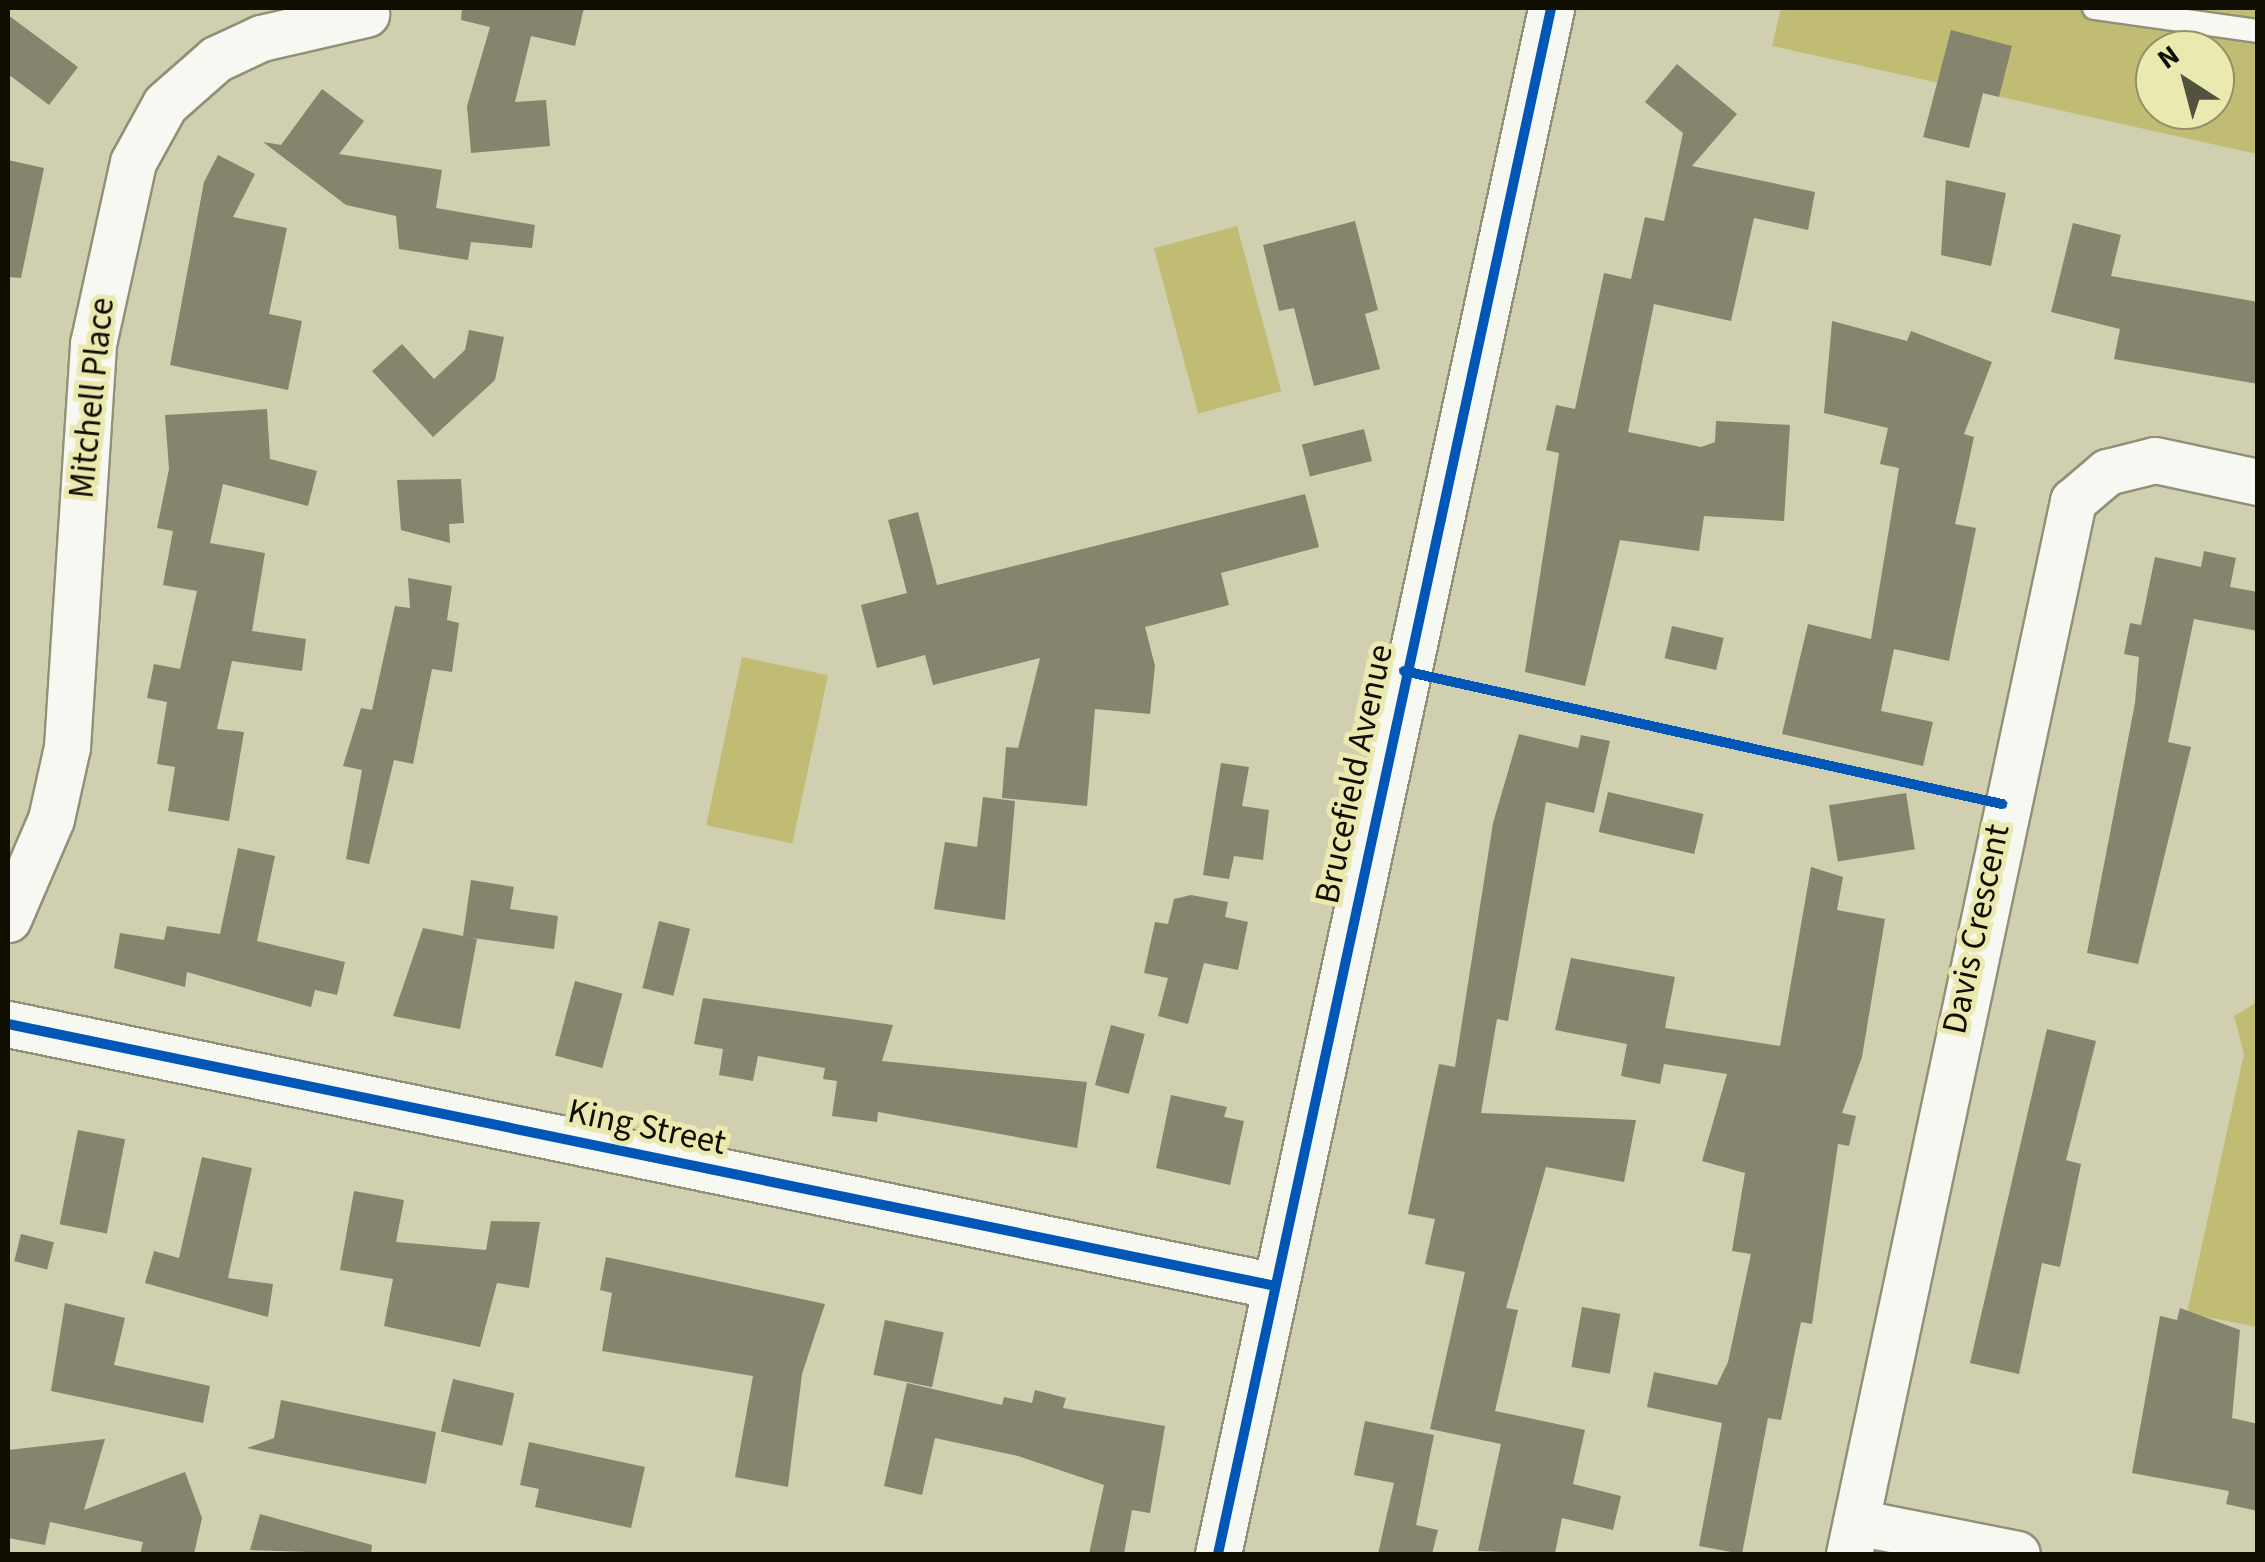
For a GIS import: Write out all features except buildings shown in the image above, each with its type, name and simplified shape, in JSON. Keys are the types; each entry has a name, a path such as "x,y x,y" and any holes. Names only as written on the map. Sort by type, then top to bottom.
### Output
{"street":[{"name":"Brucefield Avenue","path":"1218,1554 1552,8"},
{"name":"Mitchell Place","path":"8,918 51,819 66,747 93,344 133,162 165,104 216,59 261,38 366,14"},
{"name":"Davis Crescent","path":"1852,1538 2073,501 2107,472 2155,460 2258,482"},
{"name":"King Street","path":"8,1023 1274,1286"},
{"path":"1852,1538 2017,1554"}],"lane":[{"path":"2094,8 2258,32"}],"shaded area":[{"path":"1781,8 2257,8 2257,154 2149,130 2235,130 2235,30 2135,30 2135,127 1772,46"},
{"path":"1237,226 1281,391 1198,413 1154,248"},
{"path":"742,657 828,675 792,844 706,825"},
{"path":"2257,989 2257,1327 2187,1313 2244,1054 2234,1016 2254,1004"}],"cycle path":[{"path":"1218,1554 1551,8"},
{"path":"1404,671 2002,804"},
{"path":"8,1024 1275,1286"}]}
